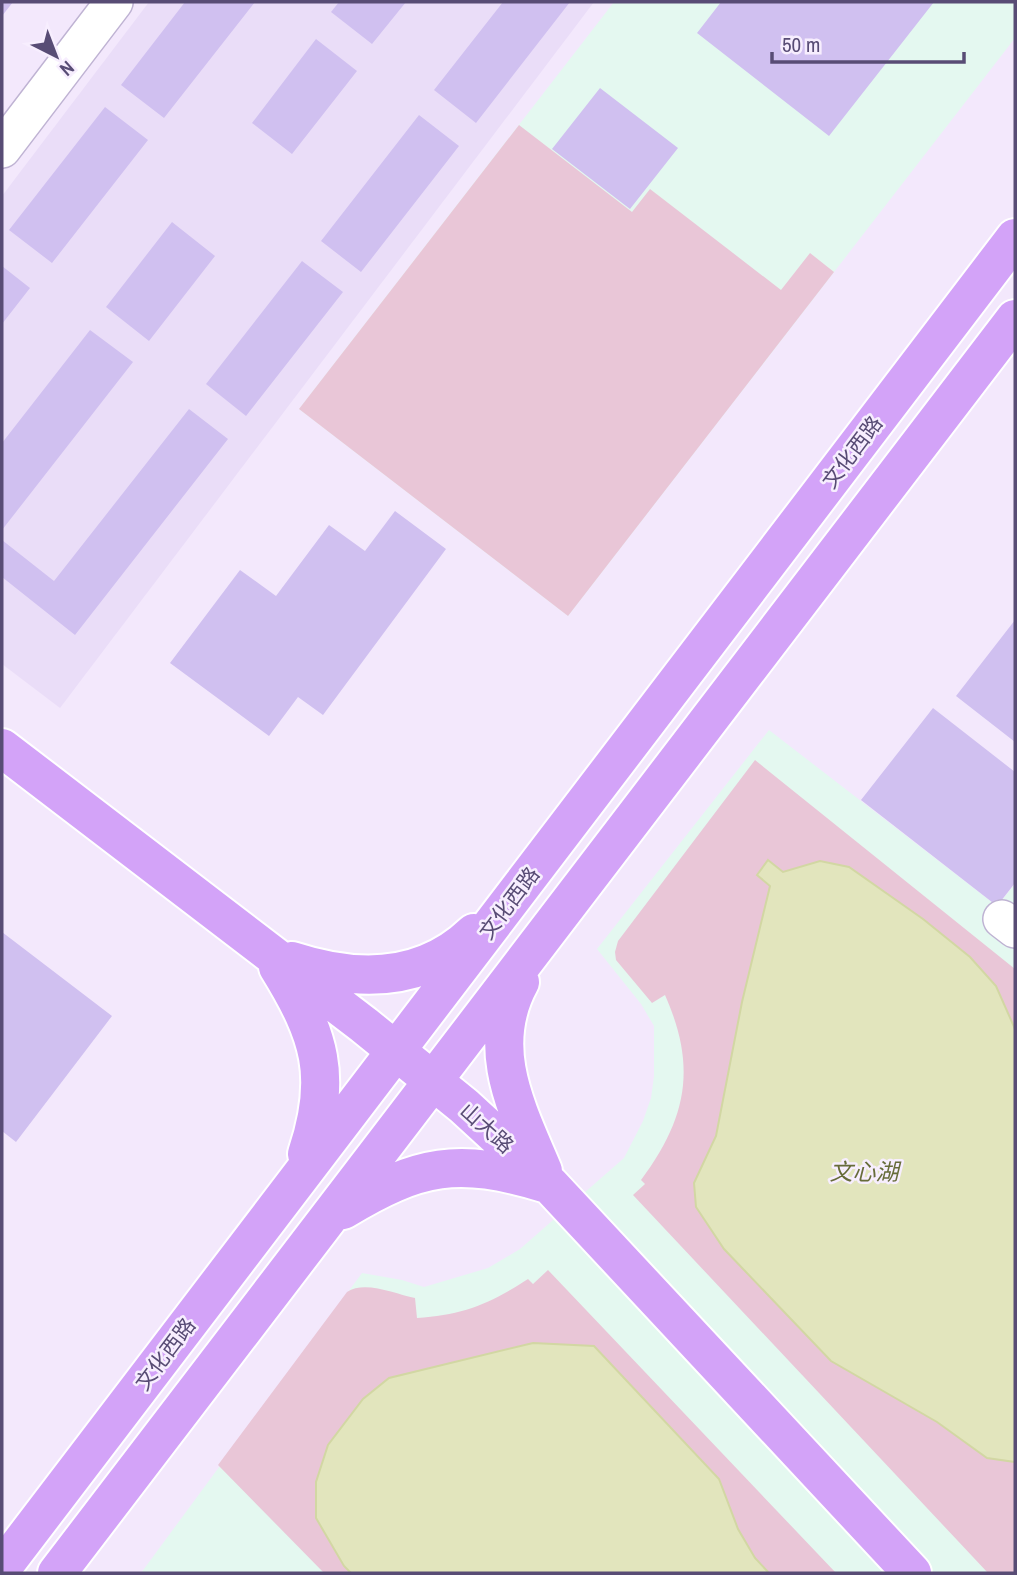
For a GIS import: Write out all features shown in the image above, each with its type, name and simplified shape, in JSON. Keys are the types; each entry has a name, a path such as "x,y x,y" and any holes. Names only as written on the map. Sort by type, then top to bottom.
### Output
{"main road":[{"name":"文化西路","path":"2,1568 1015,238"},
{"path":"57,1573 1015,319"},
{"name":"山大路","path":"2,748 397,1050 550,1185 912,1573"},
{"path":"270,953 340,974 385,976 413,969 445,954 470,936 523,884"},
{"path":"550,1185 509,1086 503,1032 515,993 556,919"},
{"path":"270,953 293,991 318,1049 321,1097 318,1122 306,1156 283,1199"},
{"path":"326,1220 382,1186 417,1173 465,1166 505,1171 550,1185"}],"street":[{"path":"2,149 114,2"}],"shaded area":[{"path":"149,2 594,2 60,708 2,664 2,196"},
{"path":"614,2 1015,2 1015,38 568,616 299,409"},
{"path":"519,125 632,212 650,189 781,290 810,253 834,272 568,616 299,409"},
{"path":"769,730 997,906 1015,884 1015,1573 141,1573 362,1273 424,1287 488,1268 520,1249 624,1158 643,1121 651,1098 654,1026 641,1004 597,949"},
{"name":"文心湖","path":"755,760 1015,969 1015,1573 988,1573 633,1195 645,1184 641,1180 669,1135 682,1091 684,1069 675,1021 665,995 652,1003 616,960 618,941"},
{"path":"548,1270 836,1573 324,1573 218,1465 347,1292 362,1287 415,1298 417,1318 475,1307 528,1279 533,1284"}],"water":[{"name":"文心湖","path":"768,860 783,872 820,861 849,867 923,919 970,957 996,986 1015,1029 1015,1462 987,1458 937,1422 831,1361 724,1249 696,1207 694,1183 716,1136 742,1002 770,886 757,875"},
{"path":"533,1343 594,1346 719,1479 738,1529 755,1558 769,1573 351,1573 344,1566 316,1518 316,1482 328,1445 363,1399 389,1378"}],"building":[{"path":"2,2 13,2 2,16"},
{"path":"185,2 255,2 164,118 121,85"},
{"path":"339,2 406,2 372,44 331,12"},
{"path":"503,2 570,2 476,123 434,90"},
{"path":"721,2 934,2 829,136 697,33"},
{"path":"316,39 357,71 292,154 252,123"},
{"path":"600,88 678,148 630,209 552,149"},
{"path":"105,107 148,140 52,263 9,230"},
{"path":"419,115 459,146 361,272 321,241"},
{"path":"172,222 215,256 149,341 106,307"},
{"path":"302,261 343,292 246,416 206,384"},
{"path":"2,266 30,288 2,324"},
{"path":"90,330 133,362 2,530 2,443"},
{"path":"189,409 228,439 75,635 2,577 2,540 54,581"},
{"path":"395,511 446,549 323,715 298,697 269,736 170,663 240,570 276,596 329,525 365,551"},
{"path":"1015,620 1015,742 956,696"},
{"path":"933,708 1015,772 1015,883 997,906 861,800"},
{"path":"2,932 112,1016 16,1142 2,1131"}]}
